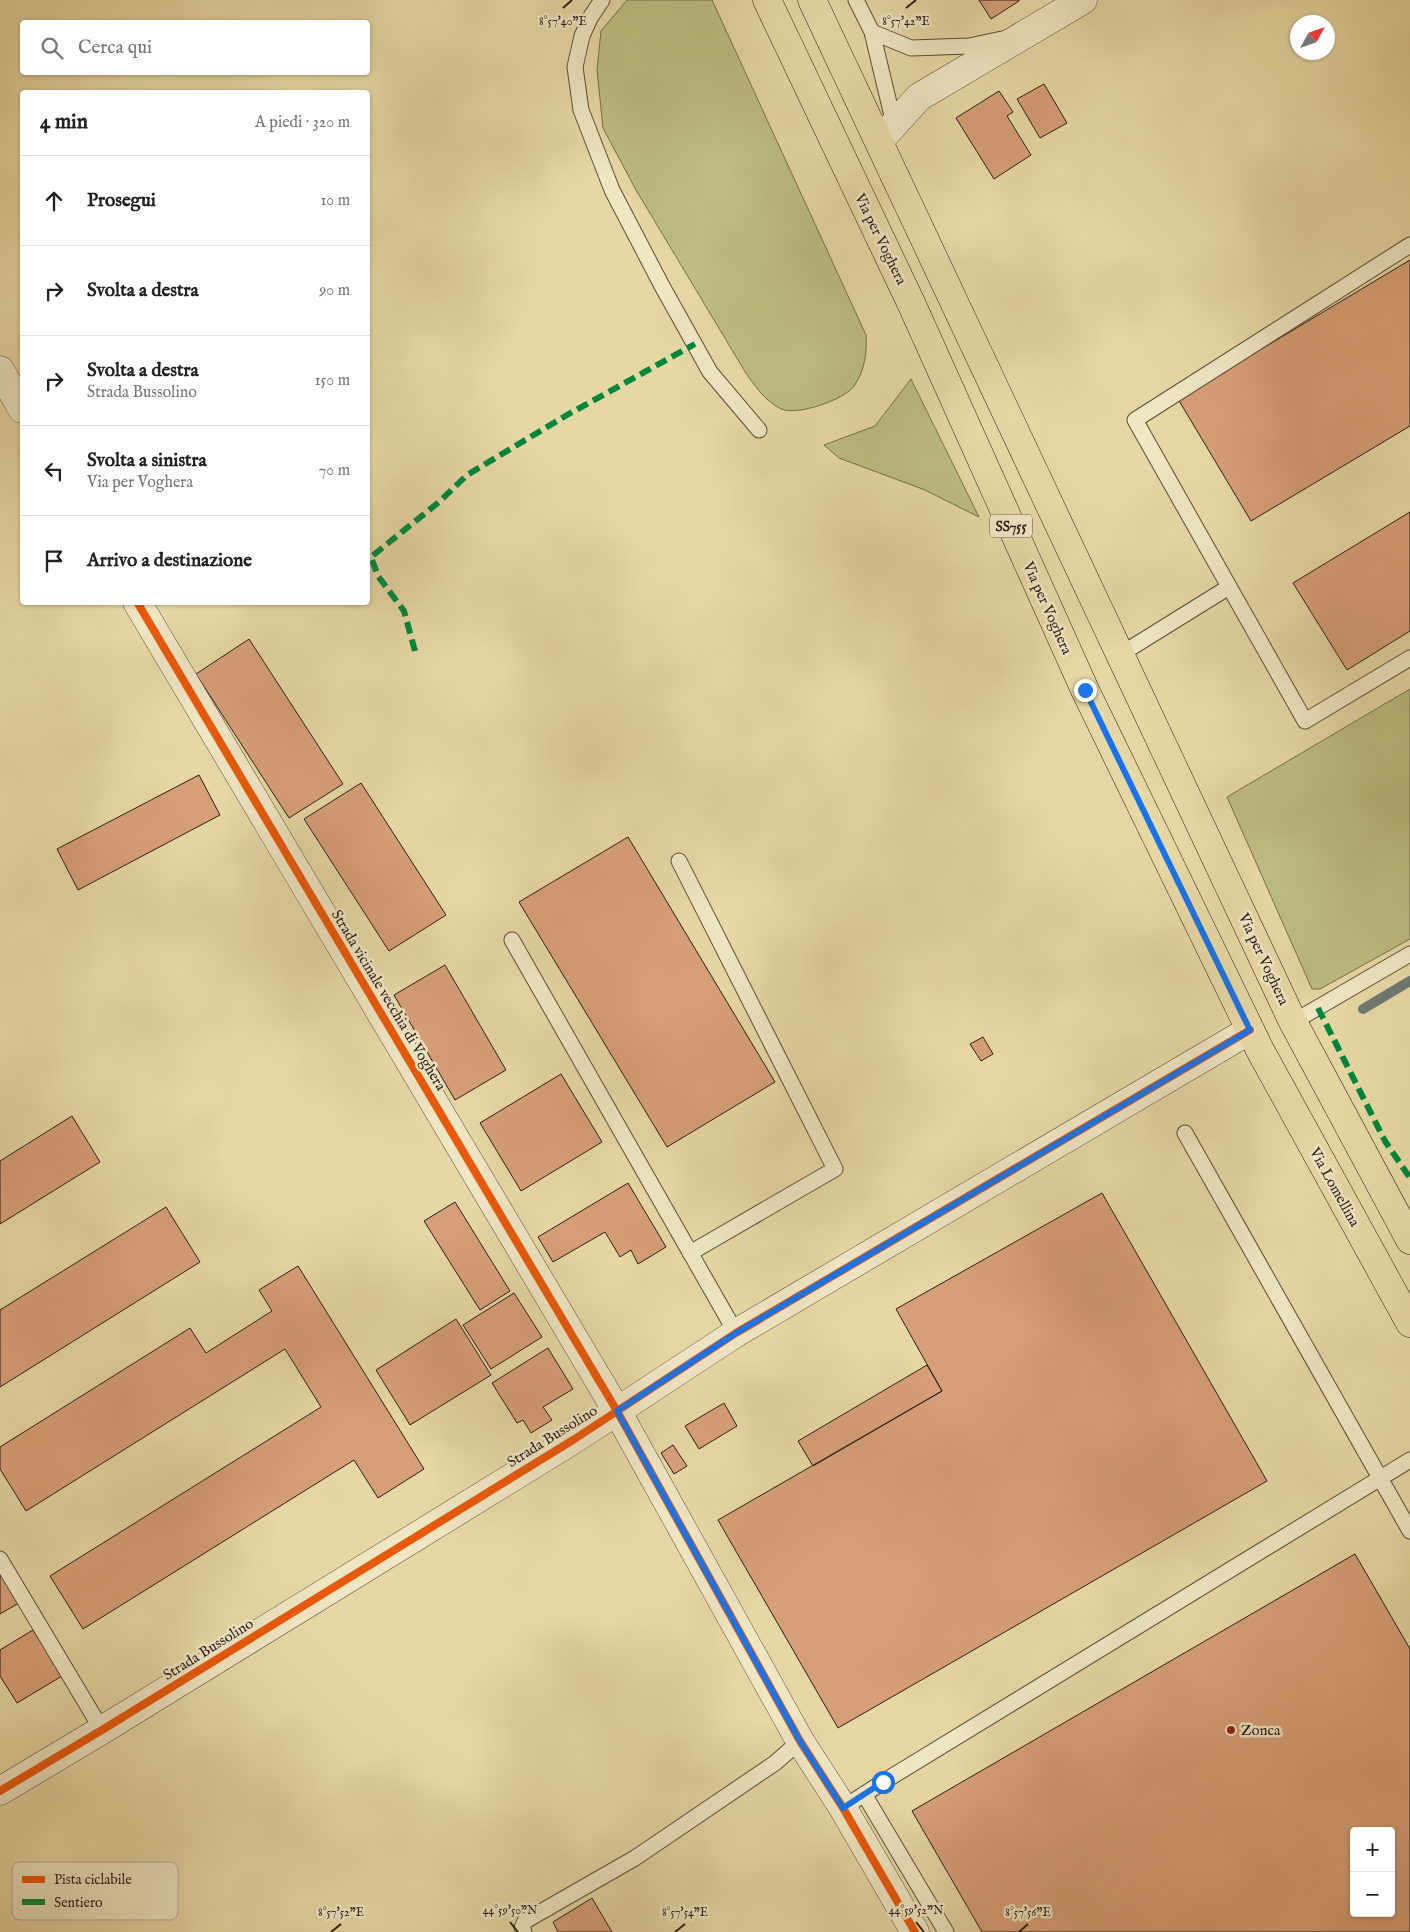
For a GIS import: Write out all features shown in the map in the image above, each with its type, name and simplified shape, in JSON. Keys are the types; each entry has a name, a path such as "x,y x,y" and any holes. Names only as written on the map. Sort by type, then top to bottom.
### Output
{"main road":[{"name":"Via per Voghera","path":"767,0 912,305 1085,690 1255,1040"},
{"name":"Via per Voghera","path":"812,0 886,132 1121,654 1293,1022"},
{"path":"1293,1022 1410,1240"},
{"name":"Via Lomellina","path":"1255,1040 1410,1323"}],"street":[{"path":"886,132 918,97 1083,0"},
{"path":"0,370 20,405"},
{"name":"Strada vicinale vecchia di Voghera","path":"139,605 617,1411 800,1741 854,1801 915,1932"},
{"name":"Strada Bussolino","path":"0,1790 102,1730 565,1445 736,1333 1255,1040"}],"lane":[{"path":"602,0 590,18 582,36 575,67 581,110 612,190 710,372 759,430"},
{"path":"856,0 872,32 886,132"},
{"path":"872,32 911,48 969,46 1023,35"},
{"path":"1410,245 1135,420 1305,721 1410,658"},
{"path":"1121,654 1230,587"},
{"path":"679,861 834,1169 690,1253"},
{"path":"512,940 736,1333"},
{"path":"1293,1022 1410,954"},
{"path":"1185,1133 1410,1531"},
{"path":"946,1932 854,1801 1410,1460"},
{"path":"0,1559 102,1730"},
{"path":"524,1932 522,1928 525,1921 635,1858 775,1763 800,1741"}],"green space":[{"path":"627,0 712,0 866,335 866,355 861,374 854,386 841,396 820,405 788,411 781,409 764,397 744,370 636,190 603,128 597,70 601,31"},
{"path":"911,379 979,517 925,490 839,458 824,445 875,426"},
{"path":"1410,689 1410,939 1320,989 1312,989 1227,797"}],"building":[{"path":"979,0 1019,0 1019,1 991,19"},
{"path":"1044,84 1067,123 1040,138 1017,99"},
{"path":"999,91 1013,112 1007,116 1031,155 994,179 956,118"},
{"path":"1410,260 1410,426 1251,521 1178,399"},
{"path":"1410,512 1410,631 1347,670 1293,583"},
{"path":"249,639 343,784 289,818 196,674"},
{"path":"199,775 220,815 78,890 57,849"},
{"path":"361,783 446,915 389,951 304,819"},
{"path":"628,837 775,1082 667,1147 519,902"},
{"path":"445,965 506,1070 455,1100 394,995"},
{"path":"983,1037 993,1054 981,1061 970,1044"},
{"path":"561,1074 602,1142 521,1191 480,1123"},
{"path":"72,1116 100,1162 0,1224 0,1161"},
{"path":"628,1183 666,1247 638,1264 631,1250 620,1257 605,1232 553,1262 538,1237"},
{"path":"1102,1193 1267,1481 838,1728 718,1520 942,1391 896,1309"},
{"path":"455,1202 510,1291 480,1310 424,1221"},
{"path":"166,1207 200,1262 0,1387 0,1310"},
{"path":"298,1266 424,1469 378,1498 354,1460 83,1629 50,1576 321,1407 285,1349 26,1511 0,1469 0,1447 190,1328 206,1353 272,1311 259,1290"},
{"path":"514,1293 542,1337 491,1369 463,1325"},
{"path":"456,1319 491,1375 410,1425 376,1370"},
{"path":"548,1348 573,1389 543,1407 552,1420 531,1433 523,1420 517,1423 492,1383"},
{"path":"927,1365 942,1391 813,1466 798,1441"},
{"path":"724,1403 737,1426 699,1449 685,1426"},
{"path":"673,1445 687,1466 674,1474 661,1453"},
{"name":"Zonca","path":"1355,1554 1410,1649 1410,1932 982,1932 912,1811"},
{"path":"0,1571 19,1603 0,1614"},
{"path":"33,1630 62,1676 17,1703 0,1676 0,1650"},
{"path":"592,1898 612,1932 558,1932 553,1922"}],"waterway":[{"path":"1363,1009 1410,981"}],"marked path":[{"path":"415,651 404,611 378,576 371,557 439,502 467,475 567,415 695,344"},
{"path":"1318,1008 1385,1141 1410,1178"}],"cycle path":[{"path":"139,605 617,1411 800,1741 843,1808 915,1932"},
{"path":"0,1791 573,1440 736,1333 1250,1030"}],"place":[{"name":"Zonca","path":"1231,1730"}],"route":[{"path":"883,1782 843,1808 800,1741 617,1411 736,1333 1250,1030 1085,690"}]}
